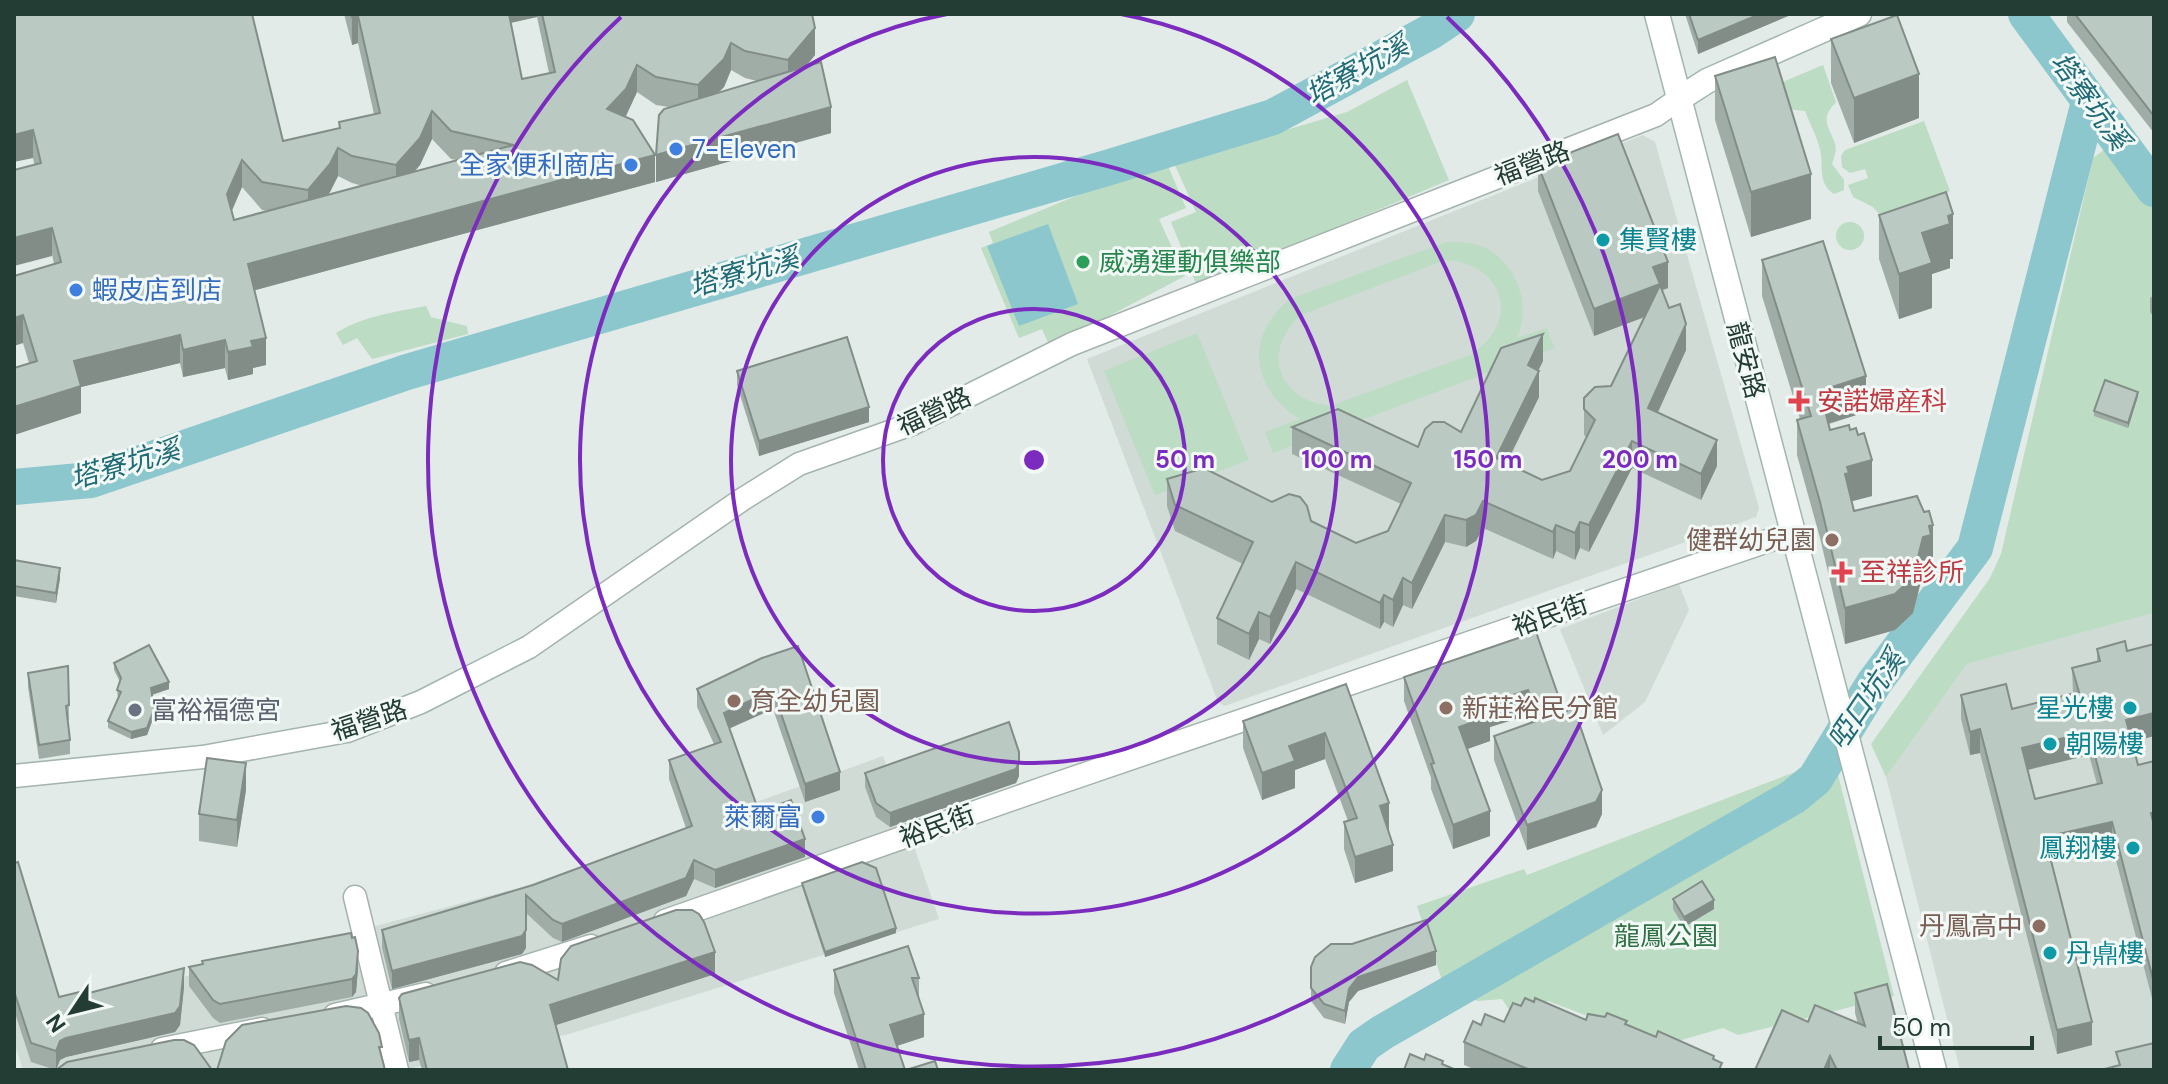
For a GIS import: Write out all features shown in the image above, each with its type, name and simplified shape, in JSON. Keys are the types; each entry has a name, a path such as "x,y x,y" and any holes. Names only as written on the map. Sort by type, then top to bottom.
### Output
{"street":[{"name":"龍安路","path":"1657,14 1934,1070"},
{"name":"福營路","path":"14,776 203,757 347,731 421,702 529,647 743,499 799,464 912,424 1072,344 1656,115 1707,81 1859,14"},
{"name":"裕民街","path":"647,927 1791,533"},
{"path":"355,897 397,1070"},
{"path":"485,978 543,963 617,938"},
{"path":"308,1020 382,1006 441,990"},
{"path":"145,1053 279,1026"}],"shaded area":[{"path":"1643,135 1655,142 1759,508 1756,517 1225,706 1218,702 1087,359"},
{"path":"1679,584 1689,610 1645,702 1603,735 1560,629"},
{"name":"丹鳳高中","path":"2154,613 2154,1070 1960,1070 1886,777 1967,664"},
{"path":"883,756 939,919 569,1034 404,1070 23,1070 14,1042 14,1017 176,979 526,886"}],"green space":[{"path":"1823,65 1836,102 1827,118 1836,146 1832,164 1844,180 1844,190 1834,194 1823,180 1820,149 1805,111 1786,109 1778,84"},
{"path":"1407,80 1449,180 1197,286 1171,222 1196,212 1174,163 1347,112"},
{"path":"1924,121 1950,191 1880,215 1873,207 1853,197 1848,185 1868,178 1865,169 1850,173 1842,167 1841,156 1845,150"},
{"path":"2104,150 2119,160 2154,207 2154,613 1967,664 1886,777 1871,744 1990,578 2001,554 2093,158"},
{"name":"威湧運動俱樂部","path":"1165,159 1186,208 1159,219 1185,276 1050,347 1042,329 1019,338 981,248 993,243 989,232"},
{"path":"1850,222 1860,226 1864,236 1860,246 1850,250 1840,246 1836,236 1840,226"},
{"path":"1446,242 1474,244 1499,258 1515,278 1520,289 1523,314 1517,338 1547,328 1554,348 1273,453 1265,432 1300,419 1271,393 1259,362 1260,345 1265,329 1290,299","holes":["1445,260 1482,272 1493,283 1500,297 1501,312 1486,342 1470,355 1330,406 1312,402 1287,384 1279,358 1281,343 1301,315"]},
{"path":"426,306 431,317 467,326 468,334 372,359 357,338 343,345 336,333 368,319"},
{"path":"1197,333 1249,460 1155,495 1104,371"},
{"name":"龍鳳公園","path":"1800,770 1793,785 1711,832 1723,850 1810,799 1837,771 1894,996 1738,1035 1723,1028 1664,1045 1548,1001 1513,1016 1502,999 1478,1001 1445,989 1417,906 1524,869 1527,875"}],"water":[{"path":"1048,224 1078,304 1019,326 987,246"}],"building":[{"path":"14,14 252,14 283,141 340,128 339,122 380,113 358,16 352,17 351,14 509,14 522,79 555,72 542,14 812,14 815,28 788,60 745,51 731,43 724,59 698,85 656,77 637,65 626,89 607,109 633,120 655,155 248,264 266,338 251,341 253,347 228,352 225,340 183,350 180,335 74,361 81,386 14,407 14,368 37,361 23,315 14,318 14,276 61,262 52,228 14,238 14,170 41,163 33,130 14,135","holes":["432,111 451,131 514,145 234,220 227,194 242,160 262,182 308,190 330,164 338,148 352,156 396,165 420,138"]},
{"path":"1689,14 1760,14 1698,40"},
{"path":"2075,14 2154,14 2154,116"},
{"path":"1897,15 1919,74 1854,98 1831,39"},
{"path":"1775,57 1811,174 1751,192 1715,76"},
{"path":"821,62 831,107 656,155 659,115 664,109"},
{"name":"集賢樓","path":"1618,134 1668,262 1653,267 1660,284 1594,309 1538,165"},
{"path":"1946,192 1953,214 1948,216 1950,224 1922,233 1932,263 1899,274 1879,215"},
{"path":"1823,241 1866,376 1820,391 1830,430 1849,425 1850,430 1856,428 1858,435 1864,433 1872,460 1847,467 1849,473 1845,474 1854,511 1917,496 1924,512 1929,511 1933,525 1929,526 1931,535 1923,537 1913,577 1895,594 1845,608 1797,420 1811,416 1762,260"},
{"path":"1660,285 1669,308 1680,304 1686,324 1648,408 1717,440 1701,474 1632,441 1589,525 1580,522 1575,533 1556,525 1553,532 1483,501 1476,515 1466,520 1445,515 1412,583 1403,578 1393,600 1384,595 1380,603 1296,562 1270,617 1259,612 1249,634 1217,618 1253,542 1175,505 1167,479 1204,468 1272,502 1289,494 1300,497 1307,506 1311,521 1356,543 1388,531 1411,483 1292,427 1338,409 1418,447 1425,429 1433,422 1444,422 1461,432 1501,348 1543,334 1528,365 1539,371 1496,458 1542,480 1570,471 1595,420 1584,409 1584,398 1595,387 1611,386"},
{"path":"847,337 869,407 759,441 737,371"},
{"path":"2105,380 2138,392 2128,423 2094,411"},
{"path":"14,560 60,568 56,593 14,586"},
{"path":"1536,632 1564,712 1574,708 1602,790 1596,802 1527,825 1494,736 1539,720 1528,690 1486,704 1490,716 1459,727 1490,811 1453,825 1404,677"},
{"path":"2125,641 2127,651 2154,644 2154,713 2126,720 2138,765 2154,761 2154,813 2151,813 2154,826 2154,983 2112,822 2045,837 2092,1022 2057,1030 1980,729 1970,732 1961,695 2006,684 2012,709 2079,692 2072,668 2100,661 2097,649","holes":["2089,732 2102,783 2035,799 2022,748"]},
{"path":"149,645 169,682 151,688 154,709 147,728 131,732 108,721 121,692 117,690 121,678 114,663"},
{"path":"798,646 840,772 805,784 773,690 724,713 759,812 791,800 805,839 715,870 694,860 686,878 562,924 553,920 526,895 526,930 522,936 392,971 382,930 533,885 692,826 669,760 721,742 697,689 762,658"},
{"path":"68,666 69,705 66,706 70,740 39,745 28,673"},
{"path":"1346,684 1389,803 1380,806 1393,845 1355,857 1344,822 1357,818 1325,733 1289,746 1295,761 1262,773 1243,721"},
{"path":"1009,722 1019,752 1016,769 890,813 876,803 865,773"},
{"path":"207,758 246,763 237,820 199,814"},
{"path":"18,862 59,997 88,990 89,993 184,968 180,1006 175,1013 66,1038 60,1041 56,1051 31,1043 14,991 14,863"},
{"path":"862,862 876,868 896,928 825,952 802,883"},
{"path":"1702,881 1714,900 1684,917 1673,899"},
{"path":"676,910 692,910 699,914 715,952 550,1005 568,1070 427,1070 419,1038 409,1040 399,998 402,994 520,962 532,965 558,980 561,959 571,946"},
{"path":"1426,920 1436,951 1358,977 1349,989 1345,1011 1324,1004 1311,988 1311,967 1315,957 1331,944 1352,944"},
{"path":"351,933 358,951 356,974 352,979 220,1004 213,1000 189,967 203,964 202,961"},
{"path":"908,946 919,978 912,978 924,1014 890,1025 905,1070 866,1070 834,970"},
{"path":"1887,984 1909,1070 1837,1070 1830,1056 1824,1070 1755,1070 1782,1010 1808,1022 1815,1005 1865,1026 1855,993"},
{"path":"1525,998 1534,1002 1535,998 1586,1020 1588,1014 1605,1017 1607,1013 1656,1037 1658,1031 1714,1056 1713,1059 1722,1063 1719,1070 1530,1070 1464,1042 1473,1021 1481,1025 1485,1014 1504,1022 1513,1003 1521,1006"},
{"path":"346,1006 361,1008 368,1013 379,1033 385,1070 217,1070 226,1041 242,1025"},
{"path":"184,1040 194,1045 212,1070 56,1070 67,1062"},
{"path":"2154,1043 2154,1070 2101,1070 2120,1065 2116,1052"},
{"path":"1410,1054 1424,1060 1426,1054 1456,1070 1404,1070"},
{"path":"935,1061 938,1070 906,1070"}],"waterway":[{"name":"塔寮坑溪","path":"14,487 91,480 407,372 1273,117 1430,32 1457,14"},
{"name":"塔寮坑溪","path":"2026,14 2154,189"},
{"name":"啞口坑溪","path":"1348,1070 1364,1045 1383,1032 1793,797 1815,779 1874,683 1975,548 2089,102"}],"place":[{"name":"7-Eleven","path":"676,149"},
{"name":"全家便利商店","path":"631,165"},
{"name":"集賢樓","path":"1603,240"},
{"name":"威湧運動俱樂部","path":"1083,262"},
{"name":"蝦皮店到店","path":"76,290"},
{"name":"安諾婦産科","path":"1799,401"},
{"name":"健群幼兒園","path":"1832,540"},
{"name":"至祥診所","path":"1842,572"},
{"name":"育全幼兒園","path":"734,701"},
{"name":"新莊裕民分館","path":"1446,708"},
{"name":"星光樓","path":"2130,708"},
{"name":"富裕福德宮","path":"135,710"},
{"name":"朝陽樓","path":"2050,744"},
{"name":"萊爾富","path":"818,817"},
{"name":"鳳翔樓","path":"2133,848"},
{"name":"丹鳳高中","path":"2039,926"},
{"name":"丹鼑樓","path":"2050,953"}]}
